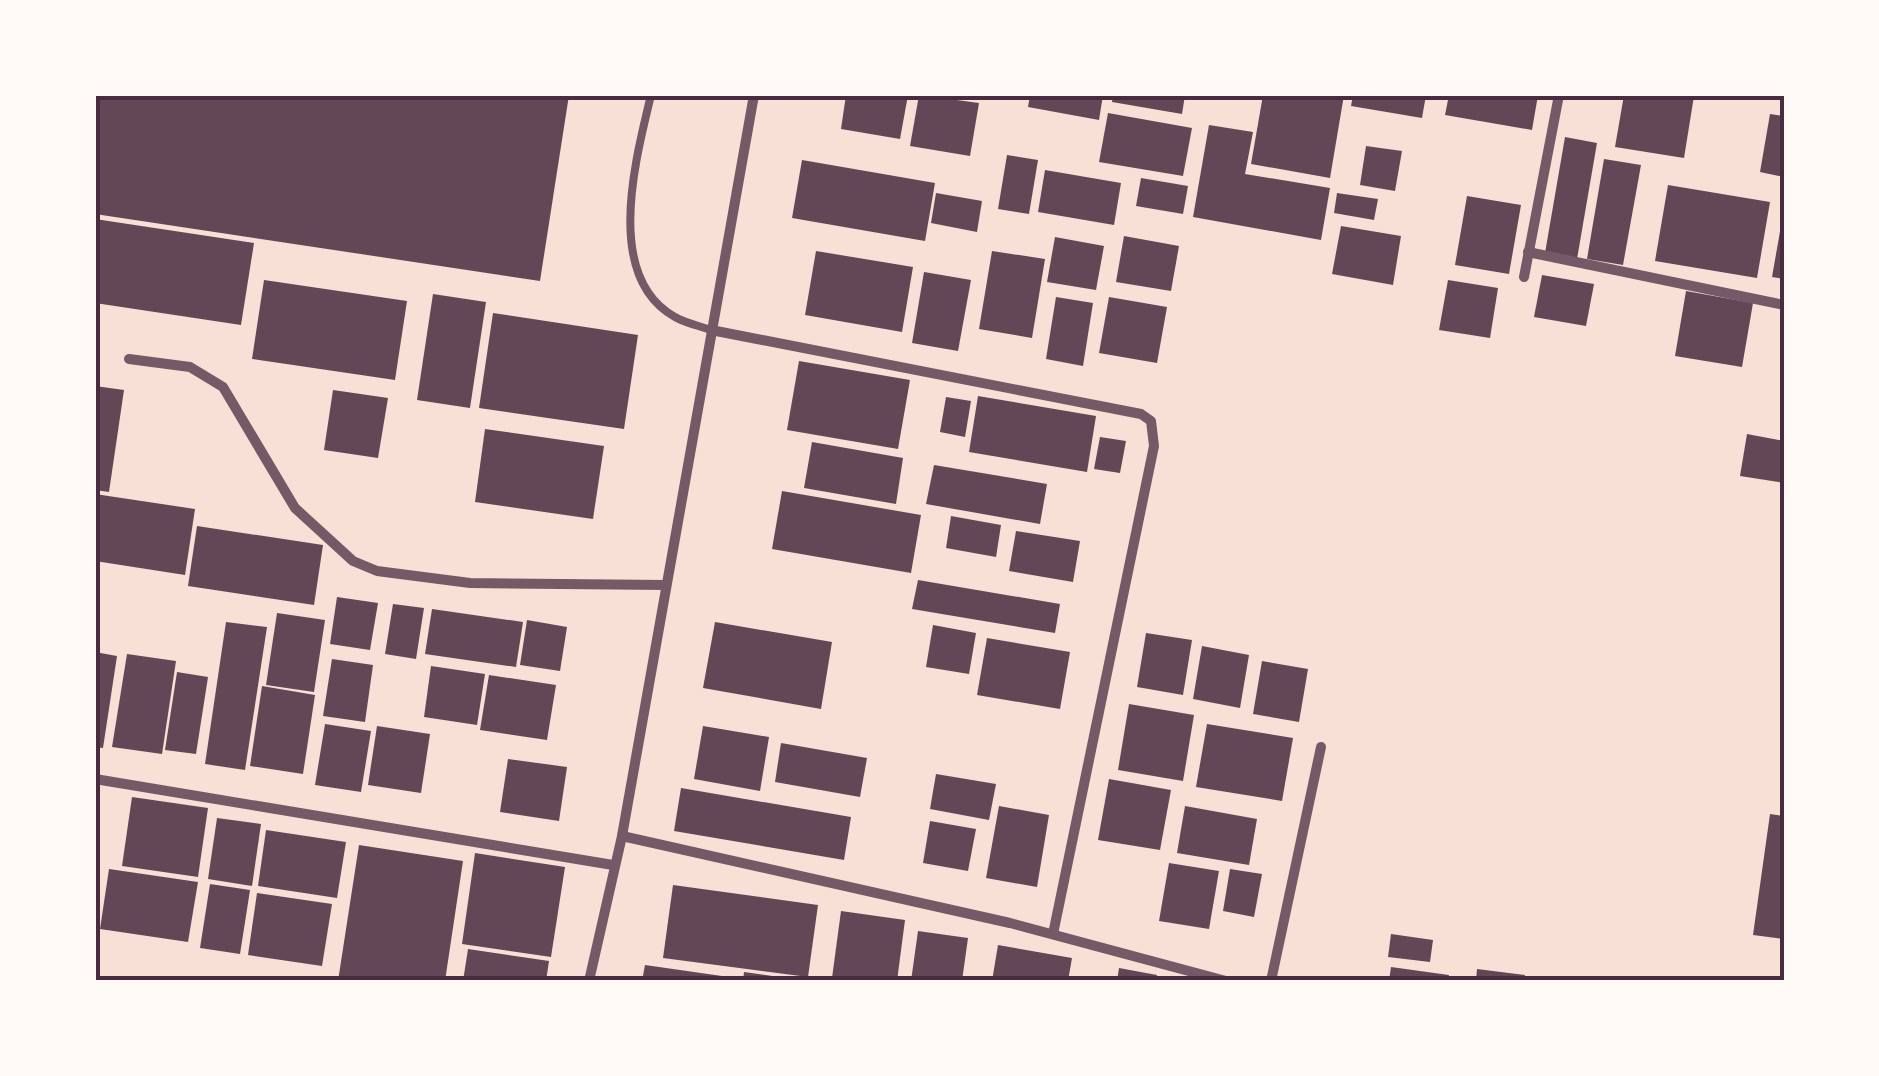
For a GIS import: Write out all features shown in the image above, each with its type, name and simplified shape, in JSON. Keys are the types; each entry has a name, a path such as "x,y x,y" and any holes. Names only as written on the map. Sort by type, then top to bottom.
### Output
{"street":[{"path":"589,981 622,836 754,95"},
{"path":"1524,277 1559,95"},
{"path":"1528,252 1784,305"},
{"path":"711,330 1140,414 1151,421 1154,446 1053,934"},
{"path":"129,360 190,367 223,387 296,508 353,561 377,572 470,583 665,585"},
{"path":"1270,981 1321,747"},
{"path":"95,779 614,865"},
{"path":"622,836 1053,934 1226,981"}],"lane":[{"path":"650,95 630,210 634,258 646,292 674,317 711,330"}],"building":[{"path":"95,95 569,95 540,281 95,214"},
{"path":"846,95 908,95 900,139 841,129"},
{"path":"919,95 979,103 970,156 910,146"},
{"path":"1030,95 1103,95 1099,120 1028,107"},
{"path":"1113,95 1185,95 1182,114 1112,102"},
{"path":"1263,95 1344,95 1330,178 1251,164"},
{"path":"1353,95 1426,95 1422,118 1351,106"},
{"path":"1449,95 1538,95 1532,130 1445,115"},
{"path":"1624,95 1694,96 1684,158 1615,147"},
{"path":"1108,113 1192,128 1183,176 1099,162"},
{"path":"1770,114 1784,116 1784,177 1760,172"},
{"path":"1209,125 1253,132 1245,174 1330,188 1321,240 1193,217"},
{"path":"1565,137 1597,143 1577,259 1545,253"},
{"path":"1366,146 1402,151 1395,191 1360,185"},
{"path":"1007,155 1038,160 1029,214 998,209"},
{"path":"1604,159 1641,165 1623,265 1587,259"},
{"path":"802,160 935,183 925,241 792,218"},
{"path":"1045,170 1121,183 1114,225 1038,212"},
{"path":"1141,178 1188,186 1183,214 1136,206"},
{"path":"1668,185 1770,202 1757,278 1655,261"},
{"path":"936,193 982,201 977,232 931,223"},
{"path":"1337,193 1378,199 1374,220 1334,213"},
{"path":"1467,196 1521,205 1509,274 1455,265"},
{"path":"95,219 254,243 241,325 95,303"},
{"path":"1784,221 1784,279 1772,277"},
{"path":"1341,226 1401,236 1393,285 1332,274"},
{"path":"1124,236 1179,246 1171,291 1116,282"},
{"path":"1055,237 1104,246 1096,290 1047,282"},
{"path":"816,251 913,267 902,332 805,315"},
{"path":"992,251 1045,259 1032,338 979,329"},
{"path":"924,272 971,280 958,351 912,343"},
{"path":"1542,275 1594,284 1586,326 1534,317"},
{"path":"264,280 407,301 395,380 252,359"},
{"path":"1448,280 1498,288 1490,338 1439,330"},
{"path":"1686,291 1753,303 1742,367 1675,356"},
{"path":"433,294 486,302 470,408 417,400"},
{"path":"1056,297 1093,303 1083,366 1046,359"},
{"path":"1109,297 1167,307 1157,363 1099,353"},
{"path":"493,313 638,335 624,429 479,408"},
{"path":"799,361 910,380 898,449 787,430"},
{"path":"95,386 124,390 109,492 95,490"},
{"path":"333,390 388,398 378,458 324,450"},
{"path":"978,396 1096,416 1087,472 969,452"},
{"path":"946,397 971,401 965,437 940,432"},
{"path":"485,429 604,446 593,519 475,502"},
{"path":"1747,434 1784,441 1784,483 1740,476"},
{"path":"1100,437 1126,441 1120,473 1094,469"},
{"path":"812,442 903,458 896,504 804,488"},
{"path":"934,465 1047,484 1040,524 926,504"},
{"path":"782,491 921,515 911,573 772,549"},
{"path":"95,494 195,509 185,575 95,561"},
{"path":"951,516 1001,525 996,557 946,548"},
{"path":"197,526 323,545 314,605 188,586"},
{"path":"1016,531 1080,541 1073,582 1009,571"},
{"path":"918,580 1060,604 1055,633 912,609"},
{"path":"337,597 378,603 370,650 330,644"},
{"path":"393,604 424,608 416,659 385,654"},
{"path":"432,609 523,622 516,667 425,654"},
{"path":"277,613 325,620 314,692 266,685"},
{"path":"527,620 567,627 560,671 520,665"},
{"path":"226,622 267,627 245,770 205,764"},
{"path":"715,622 832,642 821,709 703,688"},
{"path":"933,625 976,633 969,674 926,667"},
{"path":"1146,633 1192,640 1183,695 1137,687"},
{"path":"987,638 1070,652 1060,709 977,695"},
{"path":"1202,646 1249,655 1240,708 1193,699"},
{"path":"95,652 117,656 103,748 95,747"},
{"path":"127,654 176,661 162,754 112,747"},
{"path":"332,659 373,665 365,722 323,716"},
{"path":"1262,661 1308,669 1299,722 1253,714"},
{"path":"431,666 485,674 477,725 424,717"},
{"path":"177,672 208,677 196,754 165,750"},
{"path":"489,675 556,685 547,740 480,730"},
{"path":"262,686 315,695 303,774 250,766"},
{"path":"1129,704 1194,715 1183,781 1118,770"},
{"path":"325,724 371,731 361,792 315,785"},
{"path":"1207,724 1293,738 1282,801 1196,787"},
{"path":"377,726 430,734 421,793 368,785"},
{"path":"703,726 769,737 760,791 694,779"},
{"path":"781,743 867,758 860,797 775,782"},
{"path":"508,759 567,767 559,821 500,812"},
{"path":"936,774 996,784 989,820 930,809"},
{"path":"1109,779 1171,790 1160,850 1098,840"},
{"path":"681,788 851,817 844,860 674,831"},
{"path":"132,797 208,808 198,877 122,866"},
{"path":"999,806 1049,815 1037,887 986,878"},
{"path":"1185,806 1257,819 1249,865 1177,853"},
{"path":"1770,814 1784,816 1784,939 1753,935"},
{"path":"217,818 261,824 252,886 208,879"},
{"path":"930,821 976,829 968,871 923,863"},
{"path":"266,830 346,842 337,898 258,886"},
{"path":"359,845 463,861 445,981 338,981"},
{"path":"475,853 565,867 551,957 462,944"},
{"path":"1169,863 1219,871 1209,929 1159,921"},
{"path":"109,869 198,882 188,942 100,929"},
{"path":"1230,869 1262,874 1254,917 1223,911"},
{"path":"210,884 250,890 240,954 200,948"},
{"path":"673,885 818,905 808,977 663,958"},
{"path":"257,893 332,904 322,966 248,955"},
{"path":"841,911 905,920 897,981 832,978"},
{"path":"918,931 968,938 962,981 911,981"},
{"path":"1391,934 1433,940 1430,962 1388,957"},
{"path":"998,945 1072,958 1068,981 992,981"},
{"path":"468,949 549,961 546,981 463,981"},
{"path":"645,965 722,976 721,981 642,981"},
{"path":"1391,967 1449,975 1448,981 1389,981"},
{"path":"1119,968 1157,975 1156,981 1117,981"},
{"path":"1477,969 1525,975 1524,981 1476,981"},
{"path":"744,972 793,979 793,981 743,981"}]}
